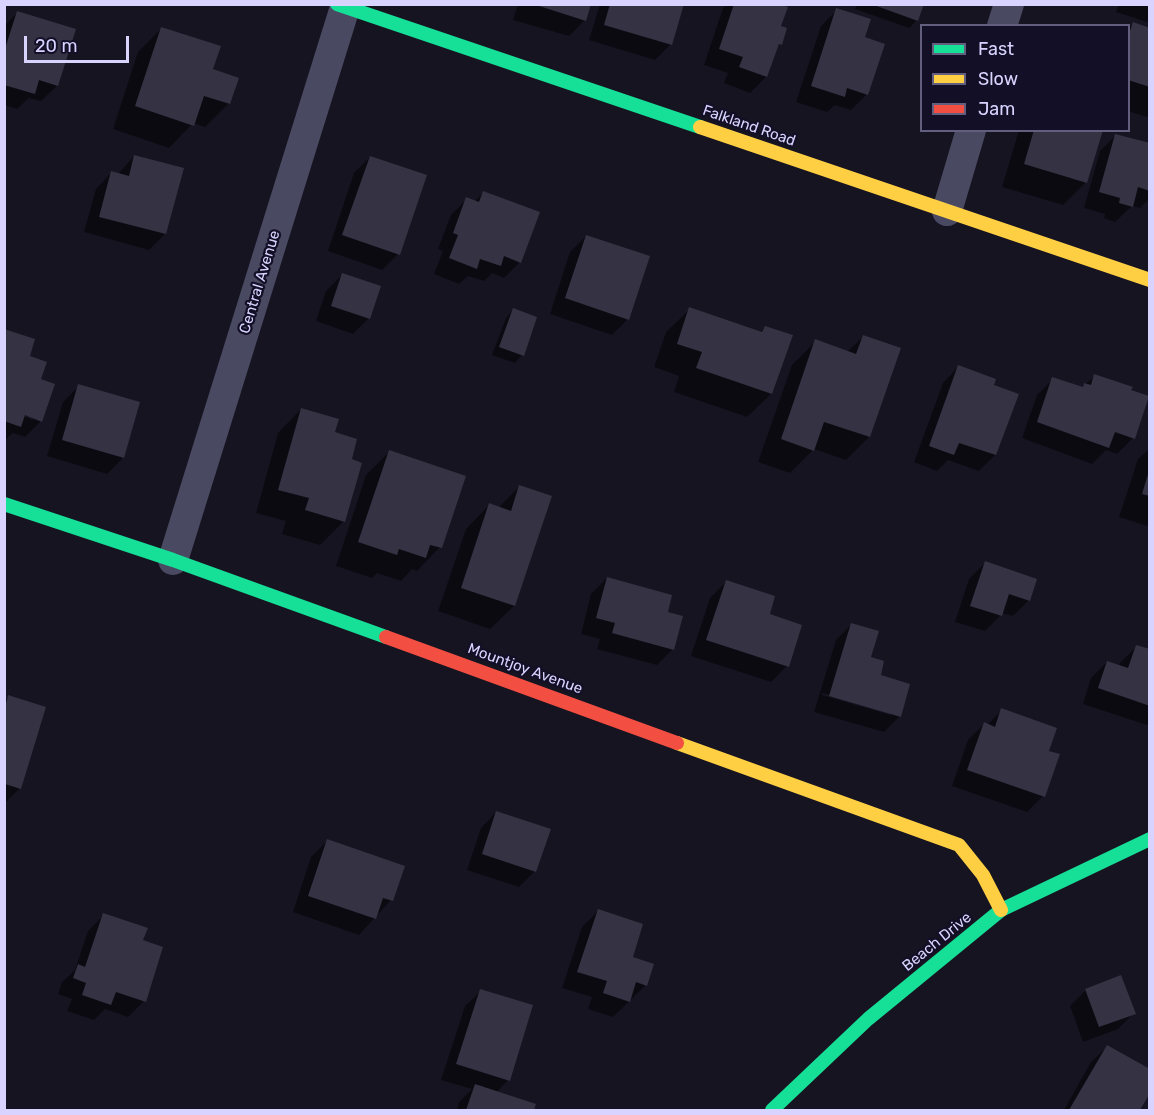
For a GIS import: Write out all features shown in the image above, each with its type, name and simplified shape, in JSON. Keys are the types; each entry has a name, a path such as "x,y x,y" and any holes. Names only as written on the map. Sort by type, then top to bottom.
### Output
{"street":[{"path":"1003,24 1009,4"},
{"name":"Falkland Road","path":"343,6 1149,280"},
{"name":"Central Avenue","path":"173,560 343,6"},
{"path":"947,211 970,132"},
{"name":"Mountjoy Avenue","path":"4,504 173,560 959,844 983,875 1001,910"},
{"name":"Beach Drive","path":"772,1110 868,1019 1001,910 1149,839"}],"building":[{"path":"533,4 591,4 586,21"},
{"path":"610,4 684,4 672,45 604,25"},
{"path":"734,4 779,4 788,7 781,26 787,28 782,45 779,44 767,77 739,67 743,57 719,49"},
{"path":"871,4 924,4 918,21"},
{"path":"836,8 871,19 865,37 885,44 868,95 847,88 845,97 811,86"},
{"path":"17,11 76,29 58,86 39,80 35,94 4,85 4,52"},
{"path":"1133,22 1150,28 1150,87 1130,81 1130,31"},
{"path":"161,27 221,46 213,69 239,78 230,104 204,96 194,126 135,106"},
{"path":"1033,132 1102,132 1087,183 1024,164"},
{"path":"1115,134 1150,143 1150,191 1138,187 1133,207 1119,203 1120,198 1099,192"},
{"path":"134,155 184,168 166,234 99,217 111,171 129,176"},
{"path":"370,156 427,175 400,255 342,235"},
{"path":"483,191 540,212 521,263 504,256 501,266 480,259 477,269 449,258 458,235 453,233 466,197 479,202"},
{"path":"586,235 650,256 629,320 565,298"},
{"path":"342,273 381,286 370,319 331,306"},
{"path":"689,307 762,332 765,326 793,335 772,394 696,368 702,352 677,344"},
{"path":"513,308 537,317 524,356 499,347"},
{"path":"4,329 35,339 30,356 47,362 41,379 55,384 42,422 25,415 21,427 4,421"},
{"path":"863,335 901,348 870,437 824,422 814,451 781,439 815,339 856,354"},
{"path":"958,365 996,379 994,385 1019,394 996,455 959,443 954,455 929,446"},
{"path":"1094,374 1133,387 1131,390 1149,396 1135,439 1115,432 1109,448 1037,422 1052,377 1083,387 1084,383 1091,385"},
{"path":"78,384 140,402 124,458 62,440"},
{"path":"301,408 339,419 335,432 357,439 352,459 362,463 345,522 305,510 309,498 278,490"},
{"path":"389,450 466,476 442,548 430,545 426,558 399,549 397,555 358,542"},
{"path":"1150,471 1150,496 1142,494"},
{"path":"519,485 552,496 515,606 461,588 489,503 511,511"},
{"path":"985,561 1037,579 1030,601 1009,594 1002,616 970,606"},
{"path":"607,577 672,595 668,612 683,616 674,650 612,633 615,623 596,618"},
{"path":"726,580 775,596 770,614 802,625 789,667 706,640"},
{"path":"851,623 879,631 871,657 884,661 881,675 910,684 901,717 829,696"},
{"path":"1136,645 1150,649 1150,706 1098,688 1107,661 1128,668"},
{"path":"8,695 46,707 21,789 5,784 5,708"},
{"path":"1001,708 1057,728 1049,751 1060,754 1045,797 967,770 984,722 995,727"},
{"path":"496,811 551,829 536,872 482,854"},
{"path":"327,839 405,866 393,901 383,898 376,919 308,896"},
{"path":"598,909 643,924 633,957 654,964 647,986 636,982 630,1002 603,993 607,981 577,972"},
{"path":"103,913 148,928 143,940 163,947 146,1002 116,992 111,1005 82,995 86,983 73,978 78,964 85,967"},
{"path":"1121,975 1136,1014 1099,1027 1085,989"},
{"path":"480,989 533,1005 510,1081 456,1064"},
{"path":"1107,1045 1150,1069 1150,1093 1140,1110 1069,1110"},
{"path":"475,1084 536,1104 534,1110 466,1110"}],"traffic: fast":[{"path":"337,4 700,127"},
{"path":"4,504 173,560 386,637"},
{"path":"772,1110 868,1019 1001,910 1150,839"}],"traffic: slow":[{"path":"700,127 1150,280"},
{"path":"677,743 959,845 983,875 1001,910"}],"traffic: jam":[{"path":"386,637 677,743"}]}
